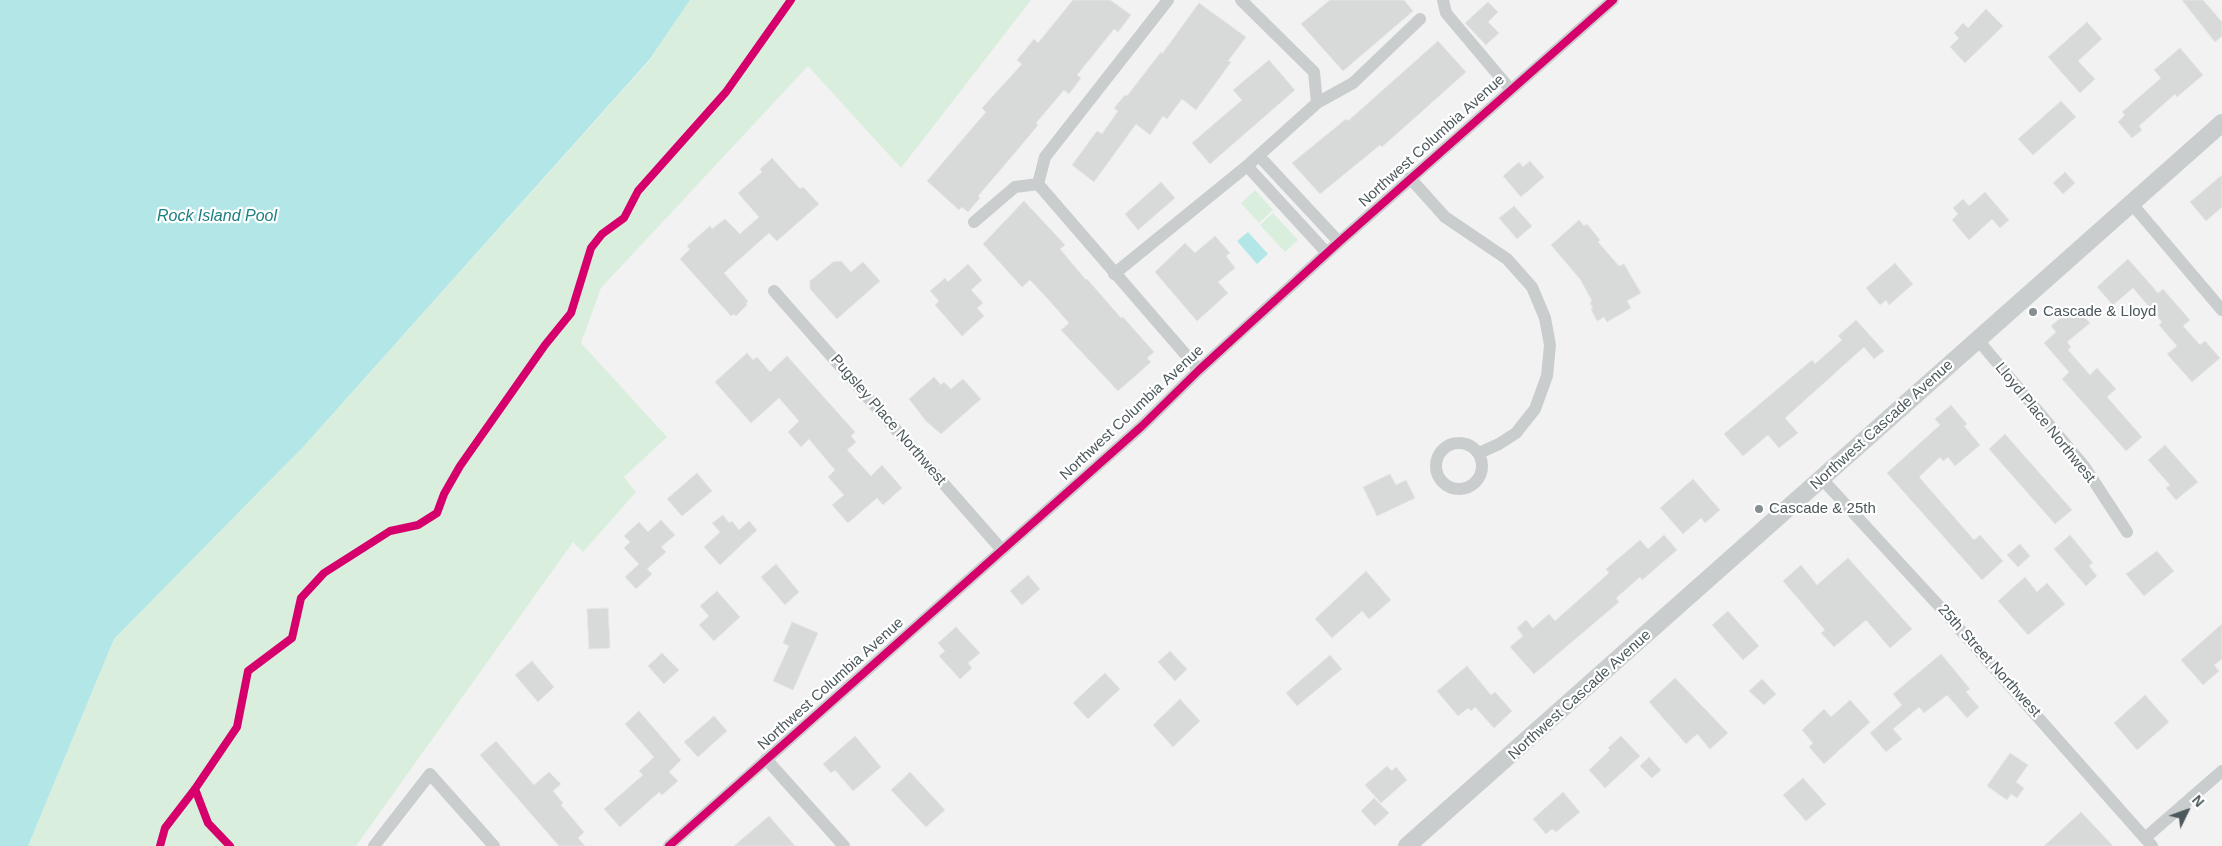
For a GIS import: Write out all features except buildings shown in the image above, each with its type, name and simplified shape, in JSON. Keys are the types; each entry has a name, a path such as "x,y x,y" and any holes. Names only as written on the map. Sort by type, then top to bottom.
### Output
{"street":[{"path":"1038,184 1045,157 1168,0"},
{"path":"1241,0 1314,72 1317,103"},
{"path":"1444,0 1446,13 1510,90"},
{"name":"Northwest Columbia Avenue","path":"669,846 1142,426 1199,370 1410,178 1614,0"},
{"path":"1114,274 1259,156 1317,103 1353,83 1420,18"},
{"name":"Northwest Cascade Avenue","path":"1407,846 2222,123"},
{"path":"1259,156 1339,242"},
{"path":"1247,166 1327,253"},
{"path":"1410,178 1445,217 1507,259 1532,287 1545,318 1550,345 1547,376 1534,409 1516,432 1499,444 1479,453"},
{"path":"974,222 1015,187 1038,184"},
{"path":"1038,184 1199,370"},
{"path":"2132,204 2222,310"},
{"name":"Pugsley Place Northwest","path":"774,291 1002,550"},
{"name":"Lloyd Place Northwest","path":"1978,340 2084,466 2127,532"},
{"name":"25th Street Northwest","path":"1822,479 1940,607 2149,842"},
{"path":"766,760 844,846"},
{"path":"2149,842 2222,770"},
{"path":"374,846 430,774 494,846"}],"green space":[{"path":"690,0 1031,0 901,168 808,66 601,288 581,343 667,437 624,477 636,492 583,552 573,542 356,846 28,846 114,639 304,446 650,60"},
{"path":"1255,190 1273,210 1259,223 1241,203"},
{"path":"1273,213 1298,240 1285,252 1260,225"}],"water":[{"name":"Rock Island Pool","path":"0,0 690,0 650,59 304,446 114,639 28,846 0,846"},
{"path":"1248,232 1268,254 1257,264 1237,241"}],"cycle path":[{"path":"160,846 165,828 195,789 237,727 248,671 292,638 301,598 324,573 390,531 418,525 437,513 444,494 460,466 545,345 571,313 591,248 602,234 624,218 638,191 726,92 791,0"},
{"path":"669,846 1142,426 1199,370 1339,242 1613,0"},
{"path":"195,789 208,823 230,846"}],"place":[{"name":"Cascade & Lloyd","path":"2033,312"},
{"name":"Cascade & 25th","path":"1759,509"}]}
